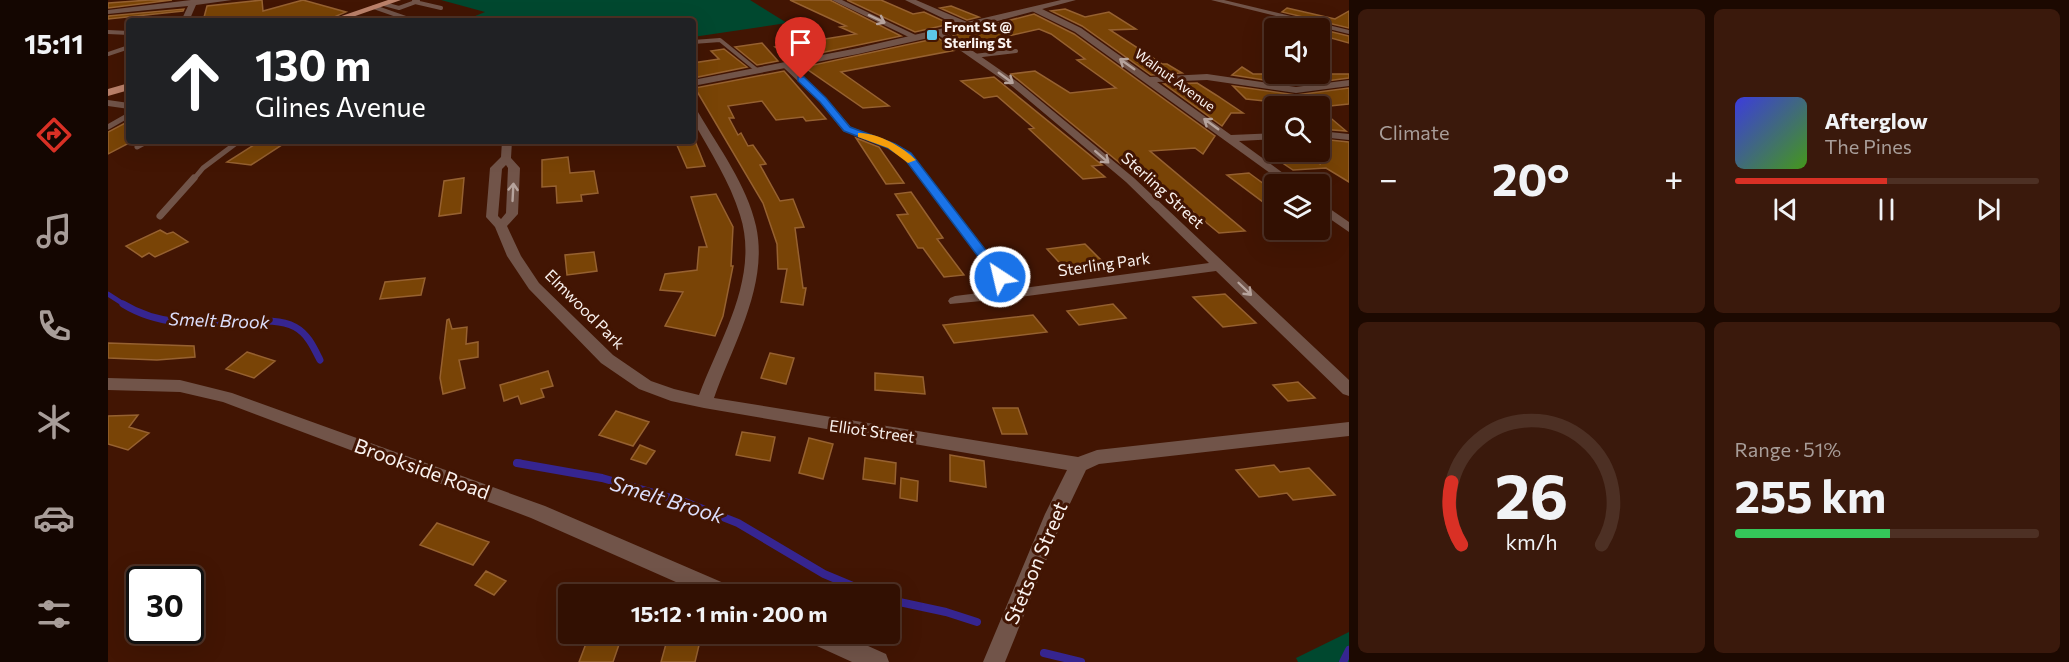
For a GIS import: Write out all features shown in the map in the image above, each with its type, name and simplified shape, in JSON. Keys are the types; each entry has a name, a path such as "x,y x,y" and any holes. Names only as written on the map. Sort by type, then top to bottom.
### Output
{"main road":[{"path":"341,18 397,0"},
{"path":"108,93 126,87"}],"street":[{"path":"108,12 228,0"},
{"path":"836,0 918,38"},
{"path":"909,0 968,26"},
{"path":"1022,0 1035,9"},
{"path":"696,82 787,66 941,33 1072,0"},
{"path":"1215,0 1349,32"},
{"path":"186,18 194,2"},
{"name":"Walnut Avenue","path":"1035,9 1078,30 1279,174"},
{"name":"Sterling Street","path":"941,33 1016,85 1115,168 1221,266 1349,390"},
{"path":"787,66 823,100 839,122 855,133 892,146 907,156 949,207 1013,294"},
{"path":"1150,80 1207,77 1296,90 1349,83"},
{"path":"108,103 126,106"},
{"path":"696,118 743,205 751,227 752,251 741,309 704,402"},
{"path":"1330,135 1349,137"},
{"path":"1230,138 1264,136"},
{"name":"Elmwood Park","path":"507,144 506,158 496,168 492,217 501,226 514,256 534,286 607,359 645,385 671,395 704,402"},
{"name":"Elmwood Park","path":"501,226 512,214 514,168 506,158"},
{"path":"1330,214 1349,228"},
{"name":"Sterling Park","path":"955,301 1221,266"},
{"name":"Brookside Road","path":"108,384 180,386 226,397 538,512 703,584"},
{"name":"Elliot Street","path":"704,402 830,425 950,441 1079,465 1097,457 1349,429"},
{"name":"Stetson Street","path":"994,662 1055,514 1079,465"},
{"path":"838,644 878,662"}],"lane":[{"path":"379,6 399,8 415,1 441,8"},
{"path":"379,6 407,18"},
{"path":"108,32 126,33"},
{"path":"696,42 720,39 758,71"},
{"path":"108,54 126,48"},
{"path":"974,56 1016,51"},
{"path":"108,127 126,117"},
{"path":"137,147 142,144"},
{"path":"160,216 203,168 235,144"}],"green space":[{"path":"441,0 750,0 787,23 696,37 696,18 470,18 485,12"},
{"path":"1349,632 1349,662 1298,662 1296,658"}],"building":[{"path":"172,0 108,8 108,3"},
{"path":"262,0 263,11 303,0 346,12 332,18 204,18 207,6"},
{"path":"790,0 830,0 901,36 792,59 775,47 856,34 840,27 846,26"},
{"path":"847,0 881,0 913,14 924,12 950,24 915,32"},
{"path":"951,6 979,17 967,20 940,8"},
{"path":"1287,8 1335,19 1349,11 1349,28 1330,23 1330,18 1307,18 1282,12"},
{"path":"184,9 183,11 108,19 108,16"},
{"path":"1065,9 1085,17 1109,12 1136,29 1110,30 1162,64 1167,64 1182,73 1151,75 1082,26 1051,11"},
{"path":"1034,14 1074,34 1215,136 1203,154 1195,148 1150,151 1245,231 1219,233 1134,163 1121,164 1011,74 1035,71 1070,93 1116,88 1077,60 1085,59 1051,34 1039,29 1000,38 1011,45 978,49 953,35"},
{"path":"1330,31 1349,36 1349,43 1330,38"},
{"path":"938,38 956,50 841,72 889,106 863,108 804,67"},
{"path":"762,43 778,61 757,65 735,47"},
{"path":"724,49 747,67 696,77 696,63 719,59 711,51"},
{"path":"1242,67 1253,74 1264,74 1264,80 1232,75"},
{"path":"784,71 826,119 806,121 803,117 776,120 762,101 728,106 734,118 729,118 738,135 741,133 748,146 753,145 766,164 760,165 780,201 793,199 804,227 795,228 803,288 806,288 803,305 781,302 787,269 778,269 777,244 763,203 696,88"},
{"path":"1330,74 1349,74 1349,78 1330,81"},
{"path":"994,77 1102,165 1092,166 1105,177 1083,179 1029,129 1034,128 997,96 984,98 961,81"},
{"path":"1197,83 1243,113 1231,113 1222,126 1164,84"},
{"path":"1233,86 1296,95 1349,88 1349,104 1330,106 1330,96 1264,96 1264,101 1246,99"},
{"path":"1330,117 1346,131 1330,130"},
{"path":"126,123 127,144 108,154 108,132"},
{"path":"856,138 879,147 904,183 886,184"},
{"path":"1330,140 1349,142 1349,182 1326,168 1293,170 1281,162 1317,162 1320,164 1320,162 1330,162"},
{"path":"255,144 283,144 251,165 227,162"},
{"path":"676,144 696,144 705,166 687,168"},
{"path":"568,157 570,173 594,171 598,193 581,195 582,201 557,203 556,186 542,187 542,160"},
{"path":"1249,173 1264,184 1264,203 1227,175"},
{"path":"464,178 461,213 439,216 444,181"},
{"path":"911,192 943,238 937,239 964,275 944,277 923,248 918,248 897,215 908,214 895,194"},
{"path":"716,194 733,227 731,266 733,266 723,316 715,336 665,326 683,292 660,290 665,274 697,270 699,247 707,247 691,197"},
{"path":"160,230 167,234 173,232 188,242 155,257 149,253 142,257 126,246"},
{"path":"1085,244 1105,264 1066,270 1047,249"},
{"path":"594,252 597,271 567,275 565,255"},
{"path":"425,278 421,295 380,299 385,282"},
{"path":"1225,294 1256,323 1223,327 1193,297"},
{"path":"1113,304 1126,318 1079,325 1067,311"},
{"path":"1033,315 1047,332 954,343 943,325"},
{"path":"449,319 452,329 467,327 466,344 478,342 478,357 459,360 465,388 443,394 440,378 447,320"},
{"path":"108,343 194,346 195,357 157,360 108,358"},
{"path":"247,352 275,361 254,378 226,369"},
{"path":"770,353 794,358 786,384 761,378"},
{"path":"548,371 553,386 541,389 544,397 521,404 518,396 504,401 500,385"},
{"path":"875,373 923,377 925,394 875,390"},
{"path":"1298,382 1315,398 1288,401 1273,385"},
{"path":"993,408 1018,408 1027,434 1002,434"},
{"path":"616,411 649,422 633,446 599,435"},
{"path":"138,415 129,427 149,433 128,450 108,444 108,416"},
{"path":"742,432 775,437 770,461 736,455"},
{"path":"809,438 833,444 823,479 799,473"},
{"path":"640,445 655,451 646,464 631,459"},
{"path":"950,455 984,461 986,487 950,481"},
{"path":"865,458 896,463 895,484 863,479"},
{"path":"1274,465 1280,472 1309,468 1335,495 1293,500 1287,493 1259,497 1236,470"},
{"path":"901,478 918,481 917,501 900,498"},
{"path":"437,523 489,542 473,565 420,545"},
{"path":"486,571 506,581 494,595 475,585"},
{"path":"586,644 619,644 613,662 579,662"},
{"path":"666,644 699,644 695,662 661,662"}],"waterway":[{"name":"Smelt Brook","path":"108,294 125,305"},
{"name":"Smelt Brook","path":"125,305 152,317 182,322 264,321 283,323 304,333 320,360"},
{"name":"Smelt Brook","path":"520,463 517,463 602,478 685,502 738,523 824,574 848,584"},
{"name":"Smelt Brook","path":"900,602 946,612 977,622"},
{"name":"Smelt Brook","path":"1343,662 1349,650"},
{"name":"Smelt Brook","path":"1044,653 1081,662"}],"slow traffic":[{"path":"861,135 900,150 911,160"}],"place":[{"name":"Front St @ Sterling St","path":"932,35"}],"route":[{"path":"801,79 823,100 847,129 892,146 907,156 949,207 1000,277"}]}
